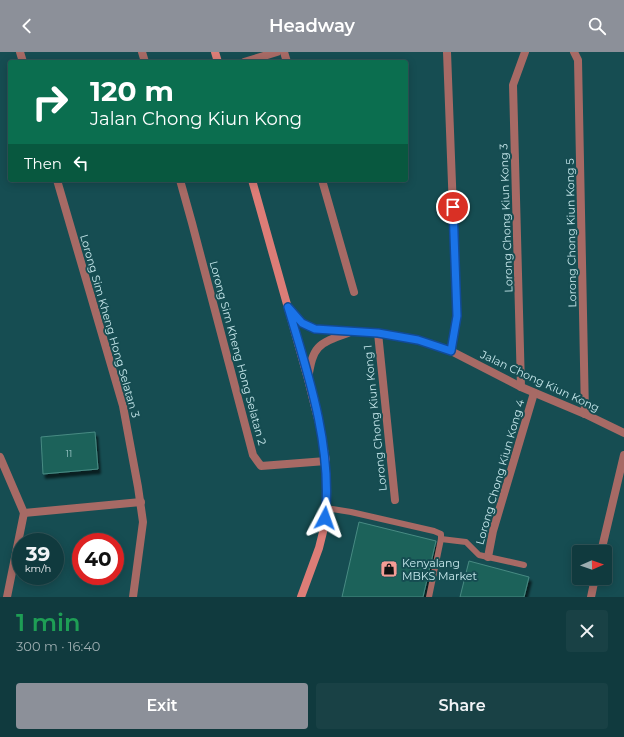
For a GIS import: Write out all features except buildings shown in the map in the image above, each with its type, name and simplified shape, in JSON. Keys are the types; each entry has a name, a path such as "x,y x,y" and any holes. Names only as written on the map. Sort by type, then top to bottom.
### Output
{"street":[{"path":"251,60 277,52"},
{"path":"447,52 457,316 451,351"},
{"name":"Lorong Chong Kiun Kong 3","path":"521,386 513,85 525,52"},
{"name":"Lorong Chong Kiun Kong 5","path":"574,52 578,60 585,414"},
{"name":"Lorong Sim Kheng Hong Selatan 3","path":"58,182 123,406 141,502 143,522 133,597"},
{"name":"Lorong Sim Kheng Hong Selatan 2","path":"181,182 253,455 261,466 326,460"},
{"path":"253,182 308,379 320,427 326,460 326,508 324,528 319,548 301,597"},
{"path":"323,182 354,292"},
{"name":"Jalan Chong Kiun Kong","path":"288,307 302,323 315,329 378,333 418,340 451,351 534,393 624,432"},
{"name":"Jalan Chong Kiun Kong","path":"308,379 311,361 317,348 329,339 352,331"},
{"name":"Lorong Chong Kiun Kong 1","path":"378,333 395,500"},
{"name":"Lorong Chong Kiun Kong 4","path":"488,557 493,531 534,393"},
{"path":"603,545 624,455"},
{"path":"0,456 24,513 7,597"},
{"path":"24,513 141,502"},
{"path":"591,597 594,585"}],"lane":[{"path":"326,508 350,512 434,531 441,534 429,597"},
{"path":"441,539 466,542 479,555 524,565"}],"place":[{"name":"Kenyalang MBKS Market","path":"389,569"}],"route":[{"path":"325,518 326,460 320,427 288,307 302,323 315,329 378,333 418,340 451,351 457,316 453,207"}]}
